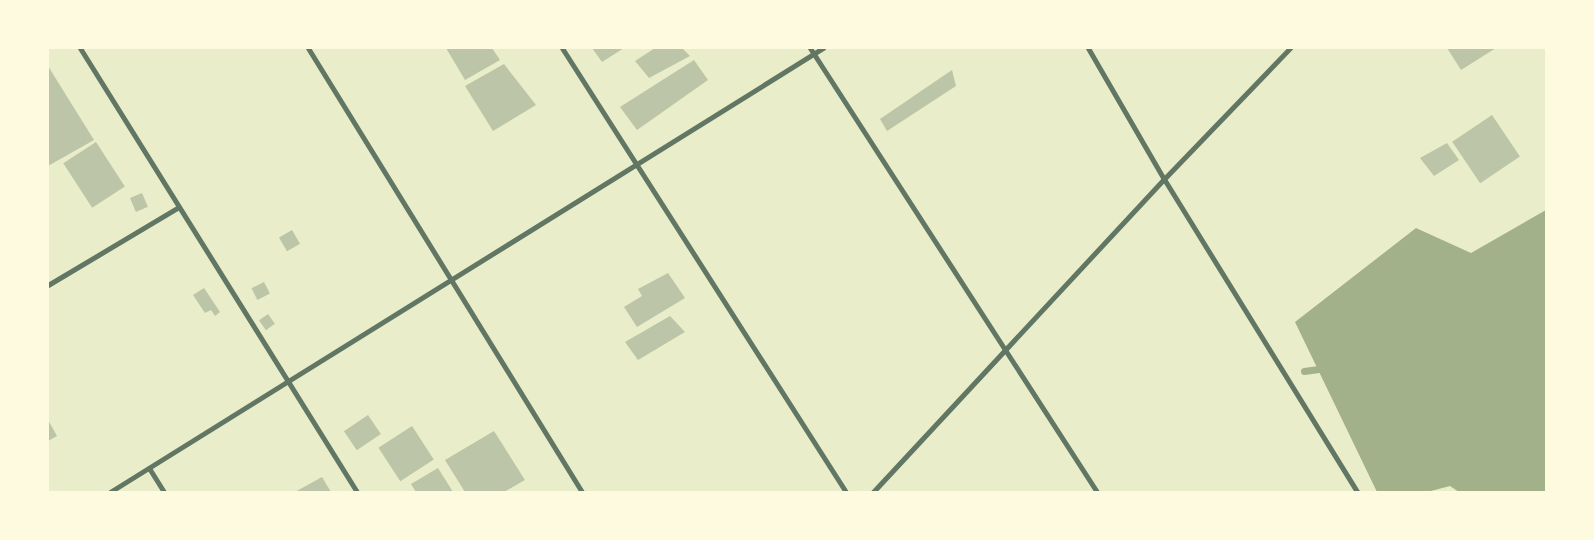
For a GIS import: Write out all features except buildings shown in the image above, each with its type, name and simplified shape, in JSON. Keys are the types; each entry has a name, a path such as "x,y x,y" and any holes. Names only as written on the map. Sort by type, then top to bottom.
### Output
{"street":[{"path":"80,48 357,492"},
{"path":"308,48 582,492"},
{"path":"562,48 846,492"},
{"path":"810,48 1097,492"},
{"path":"110,492 823,48"},
{"path":"1088,48 1164,178 1357,492"},
{"path":"873,492 1164,178 1290,48"},
{"path":"48,285 179,207"},
{"path":"149,468 164,492"}],"shaded area":[{"path":"1546,210 1546,492 1459,492 1450,486 1427,492 1377,492 1295,322 1416,228 1471,253"}],"waterway":[{"path":"1304,371 1326,368"}]}
